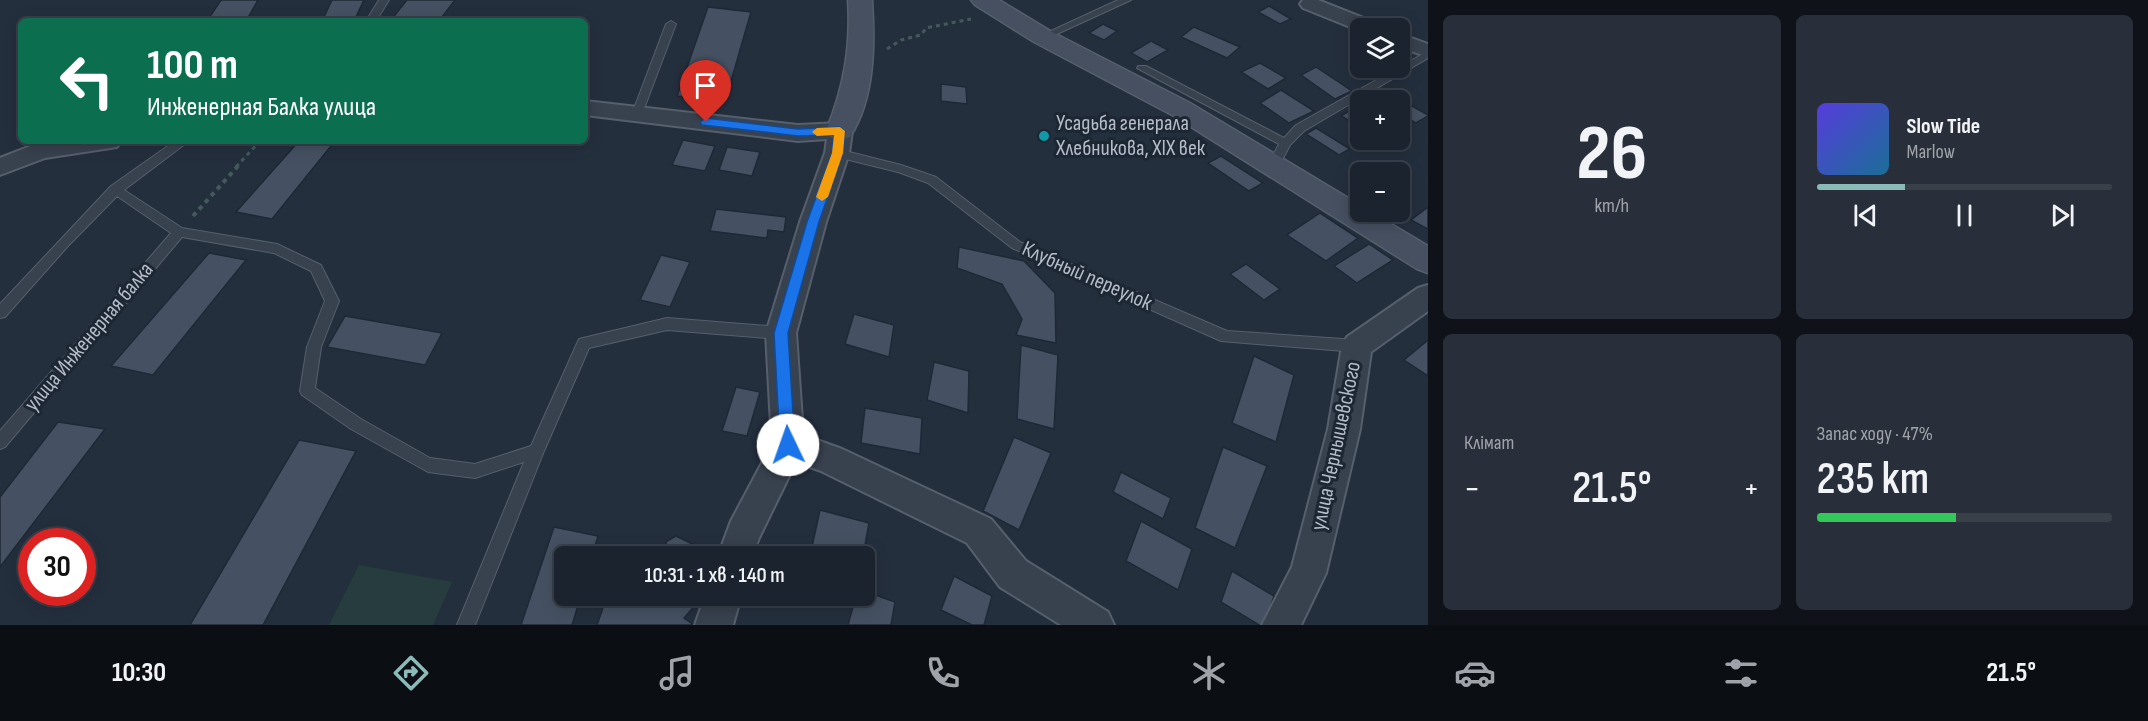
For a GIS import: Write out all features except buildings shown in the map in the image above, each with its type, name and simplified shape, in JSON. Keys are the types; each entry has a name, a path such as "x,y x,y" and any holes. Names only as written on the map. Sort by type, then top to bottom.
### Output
{"street":[{"path":"738,546 788,445 781,333 860,69 861,0"},
{"path":"988,3 1043,37 1181,109 1279,154 1428,261"},
{"path":"1310,4 1350,19"},
{"path":"1410,45 1428,53"},
{"path":"588,108 798,133 839,142"},
{"path":"0,167 41,151 89,144"},
{"name":"улица Чернышевского","path":"1281,625 1308,573 1344,429 1357,346 1428,296"},
{"path":"788,445 830,459 979,531 1013,574 1095,625"},
{"path":"714,625 720,606"}],"lane":[{"path":"373,18 384,0"},
{"path":"1043,37 1126,0"},
{"path":"637,114 671,24"},
{"path":"1142,68 1279,154 1300,128 1428,53"},
{"name":"Клубный переулок","path":"839,142 932,180 1016,245 1226,337 1357,346"},
{"path":"0,313 116,189 151,161 178,144"},
{"path":"116,189 178,232 277,249 316,268 332,301 314,347 307,391 356,424 428,465 475,471 536,451"},
{"name":"улица Инженерная балка","path":"0,442 178,232"},
{"path":"466,625 536,451 584,343 668,324 781,333"}],"path":[{"path":"860,69 901,40 921,34 926,28 988,3"},
{"path":"178,232 257,144"}],"green space":[{"path":"359,565 452,582 433,625 329,625"}],"slow traffic":[{"path":"817,132 840,131 837,153 822,197"}],"place":[{"name":"Усадьба генерала Хлебникова, XIX век","path":"1044,136"}],"route":[{"path":"706,122 798,133 840,131 837,153 813,222 781,333 788,445"}]}
